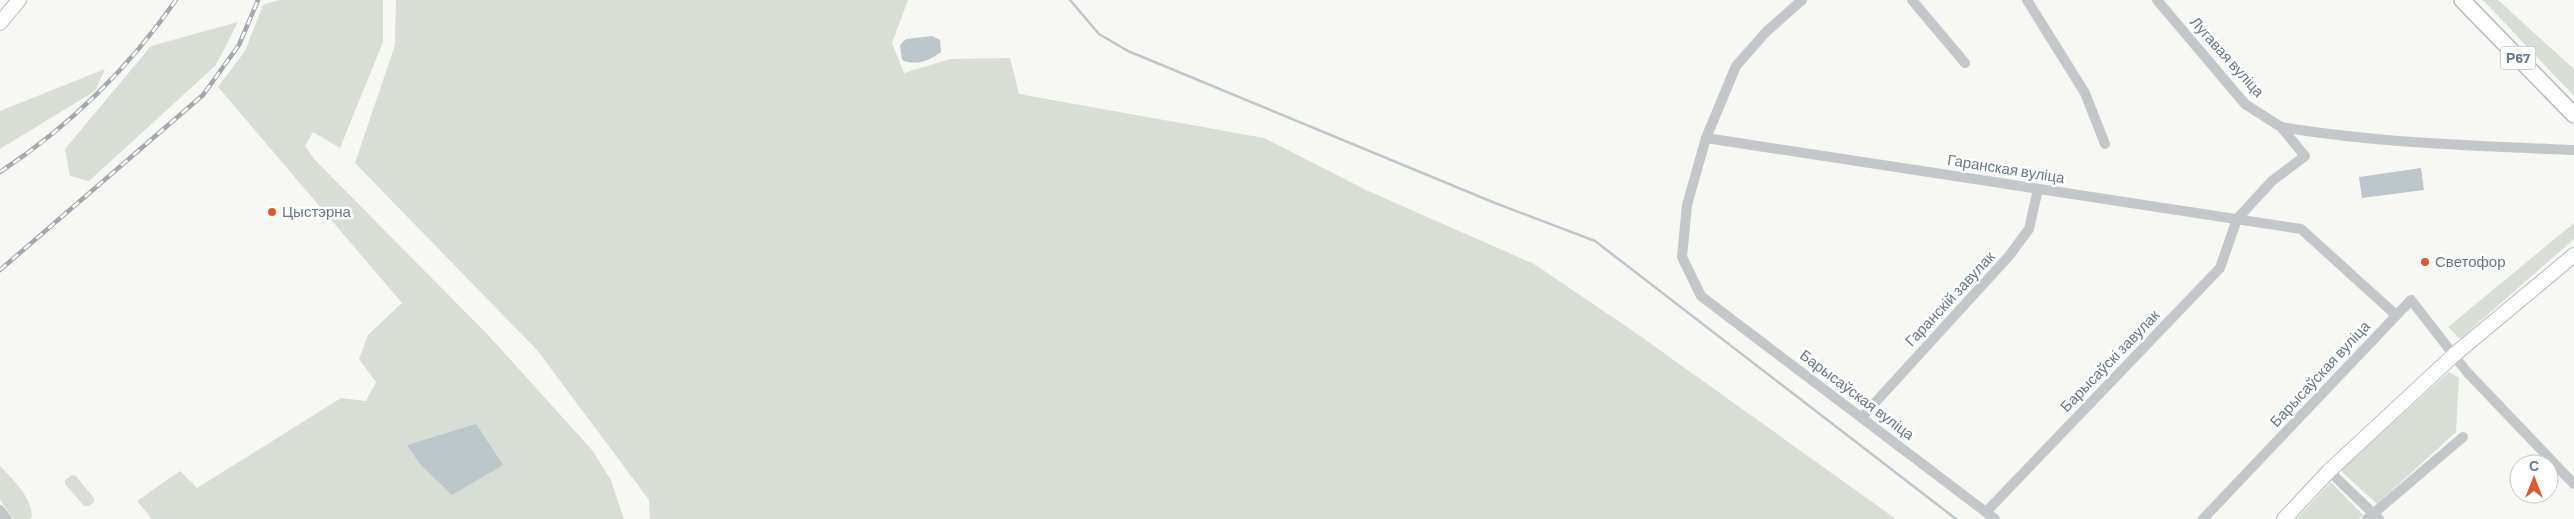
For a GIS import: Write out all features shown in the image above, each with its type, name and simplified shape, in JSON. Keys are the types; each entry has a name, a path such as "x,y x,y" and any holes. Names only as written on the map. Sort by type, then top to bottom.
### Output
{"main road":[{"name":"Р67","path":"2462,0 2574,115"}],"street":[{"path":"0,23 19,0"},
{"path":"1706,138 1736,66 1766,32 1802,0"},
{"path":"1912,0 1965,63"},
{"path":"2027,0 2085,93 2105,144"},
{"name":"Лугавая вуліца","path":"2157,0 2245,104 2281,127"},
{"path":"2281,127 2343,137 2451,145 2574,150"},
{"path":"2237,219 2272,181 2305,156 2281,127"},
{"name":"Гаранская вуліца","path":"1706,138 2301,229 2396,316"},
{"name":"Барысаўская вуліца","path":"1706,138 1687,204 1682,257 1701,296 1995,519"},
{"name":"Гаранскій завулак","path":"1862,417 2009,256 2029,229 2038,189"},
{"name":"Барысаўскі завулак","path":"1986,512 2220,268 2237,219"},
{"path":"2284,519 2329,471 2454,354 2574,255"},
{"name":"Барысаўская вуліца","path":"2203,519 2411,300 2454,354"},
{"path":"2454,354 2467,372 2574,484"},
{"path":"2329,471 2373,517 2463,437"},
{"path":"0,510 7,519"}],"shaded area":[{"path":"279,0 383,0 383,42 340,148 313,132 305,146 315,160 488,335 592,450 611,480 624,519 152,519 137,501 180,471 197,488 341,398 366,401 376,382 359,359 368,335 402,303 218,87 245,51 263,5"},
{"path":"396,0 908,0 892,43 904,73 950,59 1010,58 1019,94 1264,138 1366,190 1534,264 1633,331 1896,519 650,519 649,500 537,350 355,163 395,45"},
{"path":"2483,0 2498,0 2574,69 2574,96"},
{"path":"238,22 216,65 89,181 70,176 65,149 151,46"},
{"path":"932,36 940,40 941,52 922,62 912,63 902,60 900,45 906,39"},
{"path":"105,69 95,91 0,149 0,111"},
{"path":"2421,168 2424,190 2362,198 2359,177"},
{"path":"2574,223 2574,239 2460,339 2448,327"},
{"path":"2449,372 2459,378 2456,432 2377,504 2340,470"},
{"path":"476,424 503,465 452,495 420,464 407,445"},
{"path":"0,466 25,495 31,508 32,516 30,519 14,519 0,500"},
{"path":"72,475 76,476 94,498 94,502 89,506 84,506 65,484 65,480"},
{"path":"2331,482 2363,515 2359,519 2296,519"}],"waterway":[{"path":"1070,0 1099,34 1128,51 1495,203 1595,241 1956,519"}],"railway":[{"path":"0,172 74,116 96,95 138,50 176,0"},
{"path":"0,270 203,95 239,45 258,0"}],"place":[{"name":"Цыстэрна","path":"272,212"},
{"name":"Светофор","path":"2425,262"}]}
